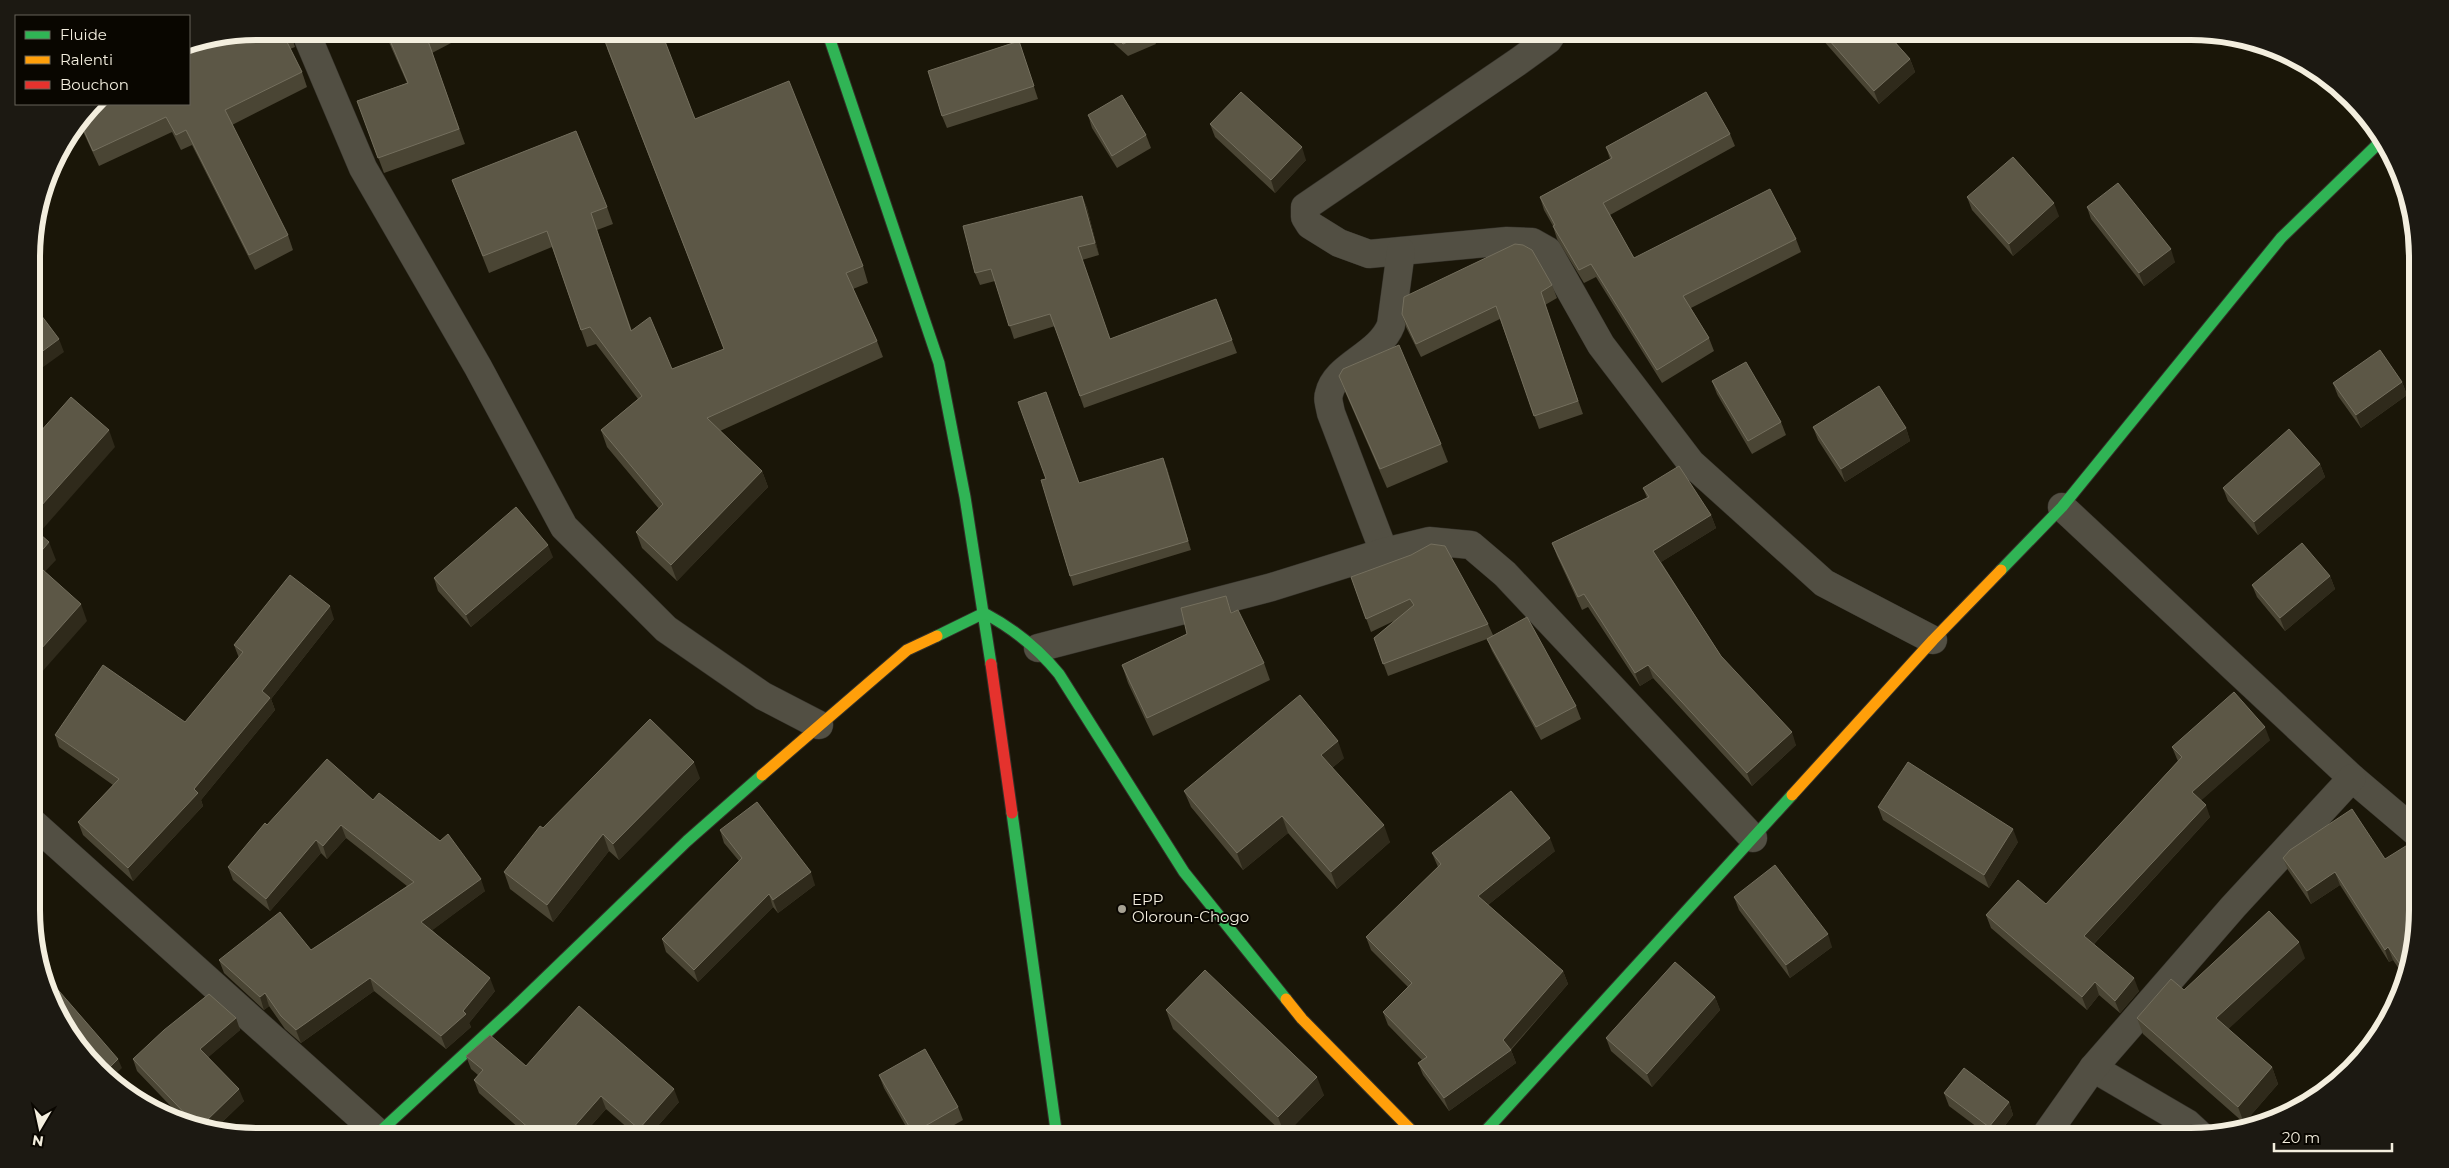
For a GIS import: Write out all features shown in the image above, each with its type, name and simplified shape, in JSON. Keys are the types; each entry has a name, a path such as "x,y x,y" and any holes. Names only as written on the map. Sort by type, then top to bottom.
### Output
{"street":[{"path":"309,40 363,168 478,367 564,527 666,629 763,696 819,725"},
{"path":"830,40 939,363 966,497 984,613 1056,1128"},
{"path":"1548,40 1305,207 1305,217 1310,225 1339,243 1369,254 1507,241 1532,242 1548,250 1601,345 1691,463 1824,583 1933,640"},
{"path":"1488,1128 1933,640 2062,507 2281,238 2377,145"},
{"path":"1384,552 1331,413 1328,395 1335,380 1377,347 1387,334 1391,325 1401,251"},
{"path":"2062,507 2352,778 2409,826"},
{"path":"1038,648 1272,587 1384,552 1429,541 1472,546 1505,574 1753,838"},
{"path":"383,1128 513,1009 687,841 819,725 907,650 984,613"},
{"path":"984,613 1014,629 1038,648 1059,674 1184,872 1302,1019 1408,1128"},
{"path":"2051,1128 2093,1068 2232,906 2352,778"},
{"path":"40,829 369,1128"},
{"path":"2093,1068 2192,1128"}],"building":[{"path":"243,40 286,40 302,72 225,110 288,235 249,255 186,130 176,135 166,117 93,151 83,128 103,105 190,105 190,51 201,47"},
{"path":"390,40 428,40 459,129 378,158 357,101 408,83"},
{"path":"604,40 664,40 695,119 789,81 863,266 846,273 877,341 707,418 762,471 671,565 636,532 663,504 601,430 642,396 590,327 581,330 547,231 483,256 452,180 576,131 607,207 591,213 631,331 650,317 672,369 724,349"},
{"path":"1119,40 1132,40 1123,44"},
{"path":"1829,40 1893,40 1910,59 1874,91"},
{"path":"1019,41 1034,86 942,116 928,71"},
{"path":"1241,92 1302,147 1271,180 1210,124"},
{"path":"1706,92 1730,134 1603,203 1634,258 1770,189 1796,239 1683,296 1709,338 1657,370 1591,264 1579,270 1553,226 1555,225 1540,197 1612,158 1606,147"},
{"path":"1122,95 1146,135 1112,156 1088,115"},
{"path":"2013,157 2054,203 2009,244 1967,197"},
{"path":"2118,183 2171,249 2139,273 2087,207"},
{"path":"1082,196 1095,243 1078,247 1110,339 1216,299 1232,340 1080,396 1050,314 1009,326 991,269 975,273 963,226"},
{"path":"1515,244 1523,245 1532,250 1552,285 1541,292 1578,401 1534,416 1496,306 1416,344 1402,314 1404,297"},
{"path":"40,314 59,339 40,353"},
{"path":"1399,345 1441,444 1380,469 1339,376 1343,369"},
{"path":"2380,350 2402,382 2356,415 2333,383"},
{"path":"1746,362 1781,422 1748,441 1712,381"},
{"path":"1879,386 1906,428 1841,469 1813,427"},
{"path":"1046,392 1079,483 1163,458 1188,541 1070,576 1041,480 1046,479 1018,402"},
{"path":"71,397 109,430 40,507 40,432"},
{"path":"2289,429 2320,464 2254,522 2223,488"},
{"path":"1679,466 1711,515 1653,551 1721,656 1792,732 1747,773 1648,665 1635,673 1584,594 1578,597 1552,543 1649,497 1643,488"},
{"path":"516,507 548,545 466,615 434,578"},
{"path":"40,534 49,542 40,553"},
{"path":"2302,543 2330,576 2280,618 2252,585"},
{"path":"1431,544 1445,546 1488,624 1383,664 1374,638 1414,605 1410,599 1366,619 1351,577 1411,555"},
{"path":"40,567 81,604 40,650"},
{"path":"290,575 330,606 262,691 270,698 194,789 198,793 128,868 78,822 119,779 55,735 103,665 185,722 243,652 234,645"},
{"path":"1226,596 1231,613 1238,610 1264,663 1147,718 1122,665 1187,634 1181,608"},
{"path":"1527,617 1576,706 1536,727 1487,639"},
{"path":"2234,692 2265,727 2192,792 2206,805 2084,936 2134,978 2115,1001 2095,982 2082,997 1986,915 2018,880 2046,904 2182,757 2172,747"},
{"path":"1300,695 1338,741 1321,755 1384,825 1331,872 1282,816 1237,853 1184,791"},
{"path":"650,719 694,762 613,844 603,834 547,905 504,872 540,826 543,828"},
{"path":"327,759 373,800 379,793 440,841 448,834 481,879 421,922 490,978 463,1011 466,1014 441,1036 370,978 296,1030 281,1016 265,993 260,997 219,960 280,912 311,950 414,882 341,825 323,846 316,840 266,899 228,867 265,823 267,825"},
{"path":"1908,762 2013,829 1984,875 1878,807"},
{"path":"1511,791 1550,838 1478,896 1563,971 1503,1040 1511,1050 1444,1098 1418,1063 1427,1057 1383,1012 1412,983 1366,937 1441,864 1432,853"},
{"path":"757,802 811,872 773,900 769,894 694,970 662,939 742,858 720,830"},
{"path":"2352,809 2385,859 2409,844 2409,925 2402,967 2388,947 2385,950 2335,872 2307,891 2283,858 2290,850"},
{"path":"1775,865 1828,934 1786,965 1734,897"},
{"path":"2269,911 2299,942 2216,1018 2272,1067 2238,1107 2137,1018 2171,979 2184,990"},
{"path":"1675,962 1715,997 1647,1074 1606,1038"},
{"path":"1205,970 1317,1077 1278,1117 1166,1010"},
{"path":"54,985 118,1059 108,1068 94,1054 62,1007"},
{"path":"209,994 236,1018 200,1049 239,1089 205,1122 187,1116 133,1059 164,1030"},
{"path":"579,1006 674,1089 640,1128 601,1096 573,1128 529,1128 474,1080 483,1070 466,1056 490,1035 526,1066"},
{"path":"925,1049 958,1107 922,1128 910,1128 879,1075"},
{"path":"1964,1068 2009,1102 1989,1127 1944,1093"}],"traffic: fast":[{"path":"830,40 939,363 965,497 991,664"},
{"path":"2001,570 2062,507 2281,238 2377,145"},
{"path":"937,636 984,613 1015,632 1042,655 1059,674 1184,872 1286,999"},
{"path":"384,1128 513,1009 687,841 762,775"},
{"path":"1488,1128 1792,795"},
{"path":"1012,813 1056,1128"}],"traffic: slow":[{"path":"1792,795 1933,640 2001,570"},
{"path":"762,775 907,650 937,636"},
{"path":"1286,999 1302,1019 1409,1128"}],"traffic: jam":[{"path":"991,664 1012,813"}],"place":[{"name":"EPP Oloroun-Chogo","path":"1122,909"}]}
